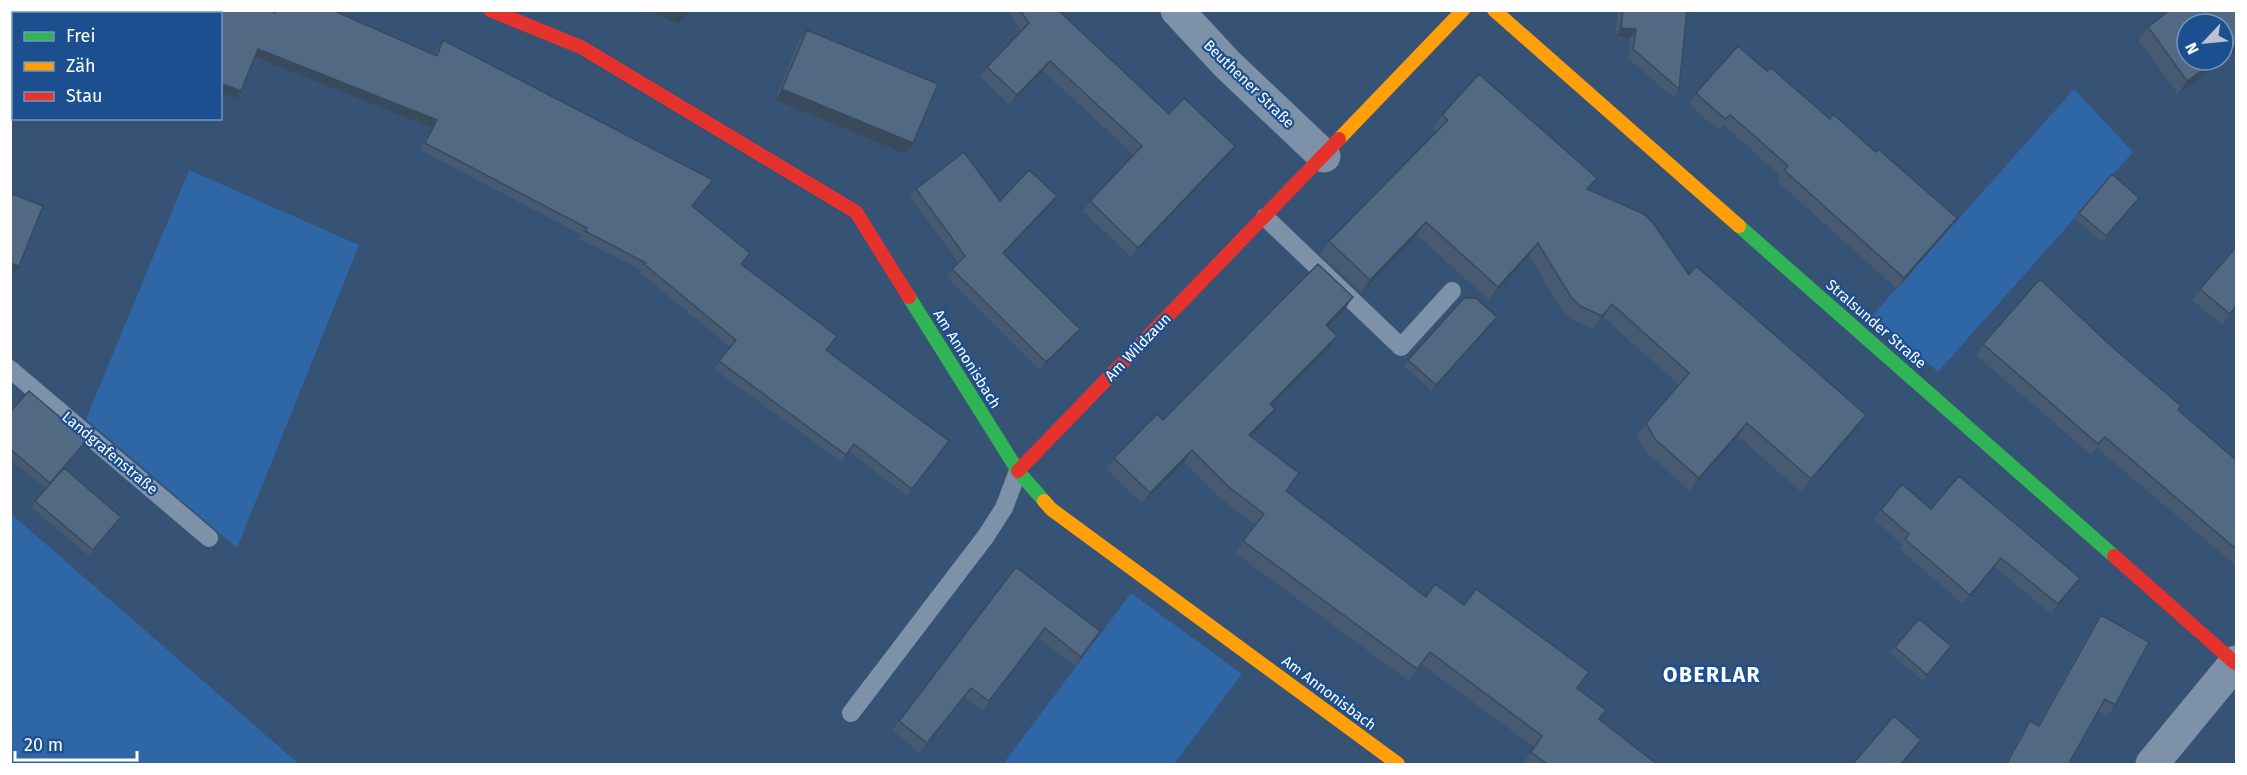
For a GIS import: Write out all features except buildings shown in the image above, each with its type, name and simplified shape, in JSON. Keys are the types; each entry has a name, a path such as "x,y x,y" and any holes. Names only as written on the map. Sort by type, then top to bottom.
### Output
{"street":[{"name":"Am Annonisbach","path":"490,10 581,47 856,213 1018,471 1051,509 1398,765"},
{"name":"Beuthener Straße","path":"1177,10 1227,64 1324,156"},
{"name":"Am Wildzaun","path":"1018,471 1463,10"},
{"name":"Stralsunder Straße","path":"1494,10 2236,662"},
{"path":"2152,765 2236,662"}],"lane":[{"path":"1265,217 1401,347 1452,291"},
{"name":"Landgrafenstraße","path":"10,369 209,538"},
{"name":"Am Wildzaun","path":"851,713 986,536 1004,508 1018,471"}],"shaded area":[{"path":"2074,89 2133,152 1938,372 1873,315"},
{"path":"189,170 359,245 237,548 86,419"},
{"path":"10,513 299,764 11,764"},
{"path":"1131,593 1242,674 1174,764 1003,764"}],"traffic: fast":[{"path":"1739,226 2114,556"},
{"path":"909,297 1018,471 1044,501"}],"traffic: slow":[{"path":"1339,139 1463,10"},
{"path":"1494,10 1739,226"},
{"path":"1044,501 1051,509 1398,764"}],"traffic: jam":[{"path":"490,10 581,47 856,212 909,297"},
{"path":"1018,471 1339,139"},
{"path":"2114,556 2235,663"}],"district":[{"name":"OBERLAR","path":"1712,675"}]}
